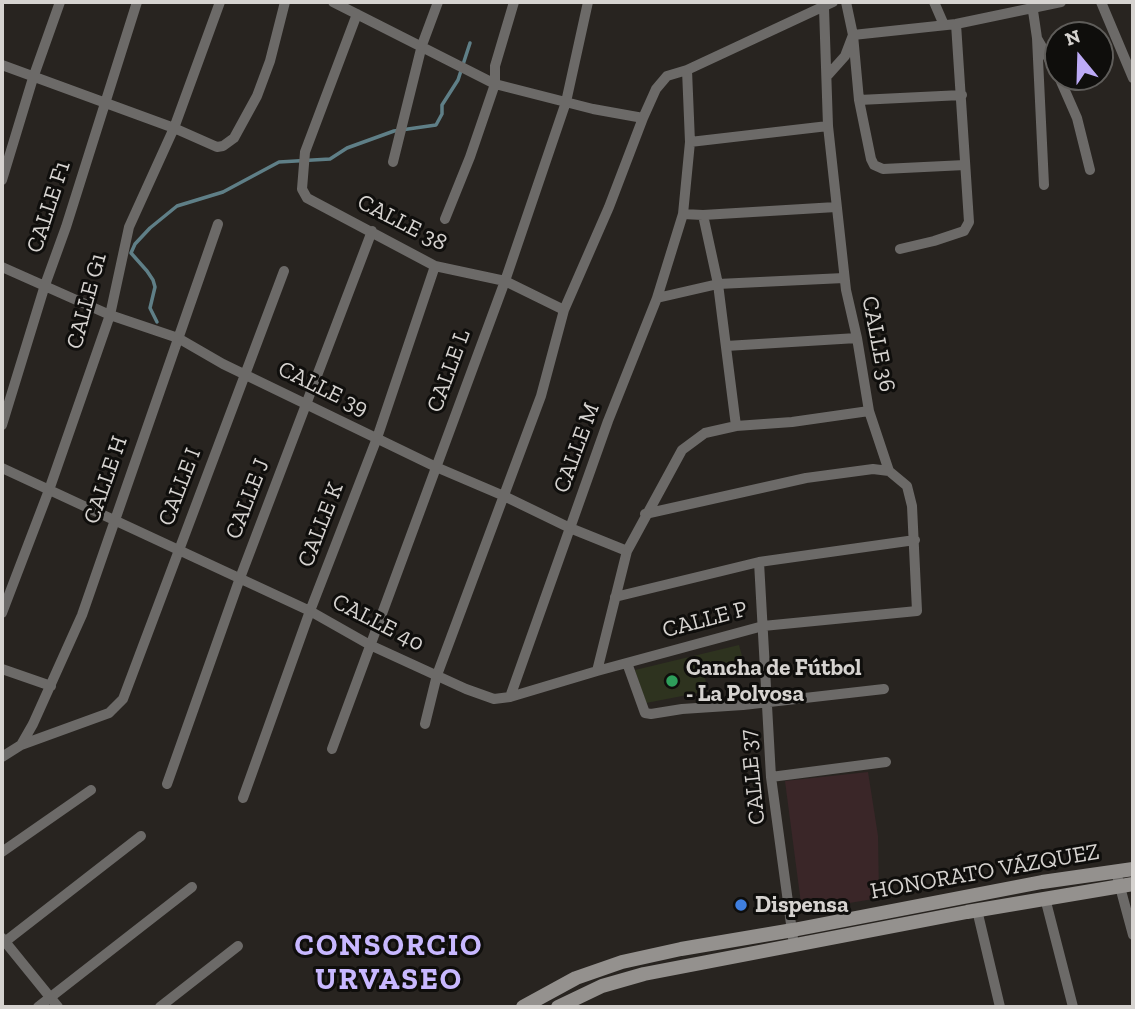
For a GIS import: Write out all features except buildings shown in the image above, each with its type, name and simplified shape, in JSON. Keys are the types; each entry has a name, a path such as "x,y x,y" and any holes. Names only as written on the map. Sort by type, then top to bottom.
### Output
{"street":[{"path":"2,180 33,78 60,2"},
{"name":"CALLE F1","path":"2,425 44,285 66,227 137,2"},
{"name":"CALLE G1","path":"2,613 49,490 110,316 129,227 174,128 220,2"},
{"path":"2,65 174,128 217,147 223,146 234,138 257,96 270,61 285,2"},
{"path":"333,2 353,8 495,84 643,118"},
{"path":"393,162 422,45 438,2"},
{"path":"445,219 495,84 495,66 514,2"},
{"name":"CALLE L","path":"332,749 505,281 566,102 588,2"},
{"path":"846,2 853,35 859,100 870,159 874,165 883,169 965,165"},
{"path":"900,249 964,231 969,222 962,95 950,24 934,2"},
{"path":"853,35 950,24 1032,5 1061,2"},
{"path":"1101,2 1133,78"},
{"path":"425,724 437,676 541,396 564,310 656,89 667,76 687,71 829,5"},
{"name":"CALLE 36","path":"829,5 828,126 844,278 869,411 890,471 906,486 912,506 917,611"},
{"path":"1032,5 1037,38 1044,185"},
{"name":"CALLE 38","path":"353,8 305,152 302,189 307,198 435,266 505,281 564,310"},
{"path":"828,75 845,56 853,35"},
{"path":"1037,38 1044,50"},
{"name":"CALLE M","path":"510,697 570,528 657,298 683,214 690,142 687,71"},
{"path":"1065,91 1077,118 1090,170"},
{"path":"859,100 962,95"},
{"path":"690,142 828,126"},
{"path":"683,214 836,207"},
{"path":"703,215 718,284 736,426"},
{"name":"CALLE H","path":"21,745 82,615 218,224"},
{"name":"CALLE J","path":"167,784 240,578 372,232"},
{"name":"CALLE K","path":"243,798 310,611 377,438 435,266"},
{"name":"CALLE 39","path":"2,267 110,316 178,338 245,375 436,467 627,551"},
{"name":"CALLE I","path":"21,745 109,713 123,699 284,271"},
{"path":"657,298 718,284 844,278"},
{"path":"726,346 857,338"},
{"path":"597,671 627,551 682,450 705,433 736,426 792,422 869,411"},
{"name":"CALLE 40","path":"2,468 310,611 370,645 437,676 494,699 510,697"},
{"path":"645,514 806,478 873,469 890,471"},
{"path":"615,597 759,562 915,540"},
{"name":"CALLE 37","path":"759,562 771,777 794,946"},
{"name":"CALLE P","path":"510,697 763,626 917,611"},
{"path":"627,663 645,713 651,715 682,709 884,689"},
{"path":"2,669 51,686"},
{"path":"2,757 21,745"},
{"path":"771,777 886,762"},
{"path":"2,852 91,790"},
{"path":"58,1007 3,941 141,836"},
{"name":"HONORATO VÁZQUEZ","path":"523,1007 576,978 622,962 965,896 1133,869"},
{"path":"1116,872 1126,885 1133,935"},
{"name":"HONORATO VÁZQUEZ","path":"558,1007 602,986 644,974 972,911 1126,885"},
{"path":"38,1007 192,887"},
{"path":"965,896 972,911 1000,1007"},
{"path":"1045,898 1073,1007"},
{"path":"160,1007 238,946"}],"shaded area":[{"path":"868,772 878,836 879,898 802,911 785,781"}],"green space":[{"path":"739,645 746,670 705,678 708,691 646,703 635,670"}],"waterway":[{"path":"157,322 150,308 155,287 153,280 131,253 135,244 150,228 177,206 223,192 279,162 330,159 347,148 394,131 436,125 442,114 442,105 458,80 470,43"}],"place":[{"name":"Cancha de Fútbol - La Polvosa","path":"672,681"},
{"name":"Dispensa","path":"741,905"}],"district":[{"name":"CONSORCIO URVASEO","path":"389,963"}]}
